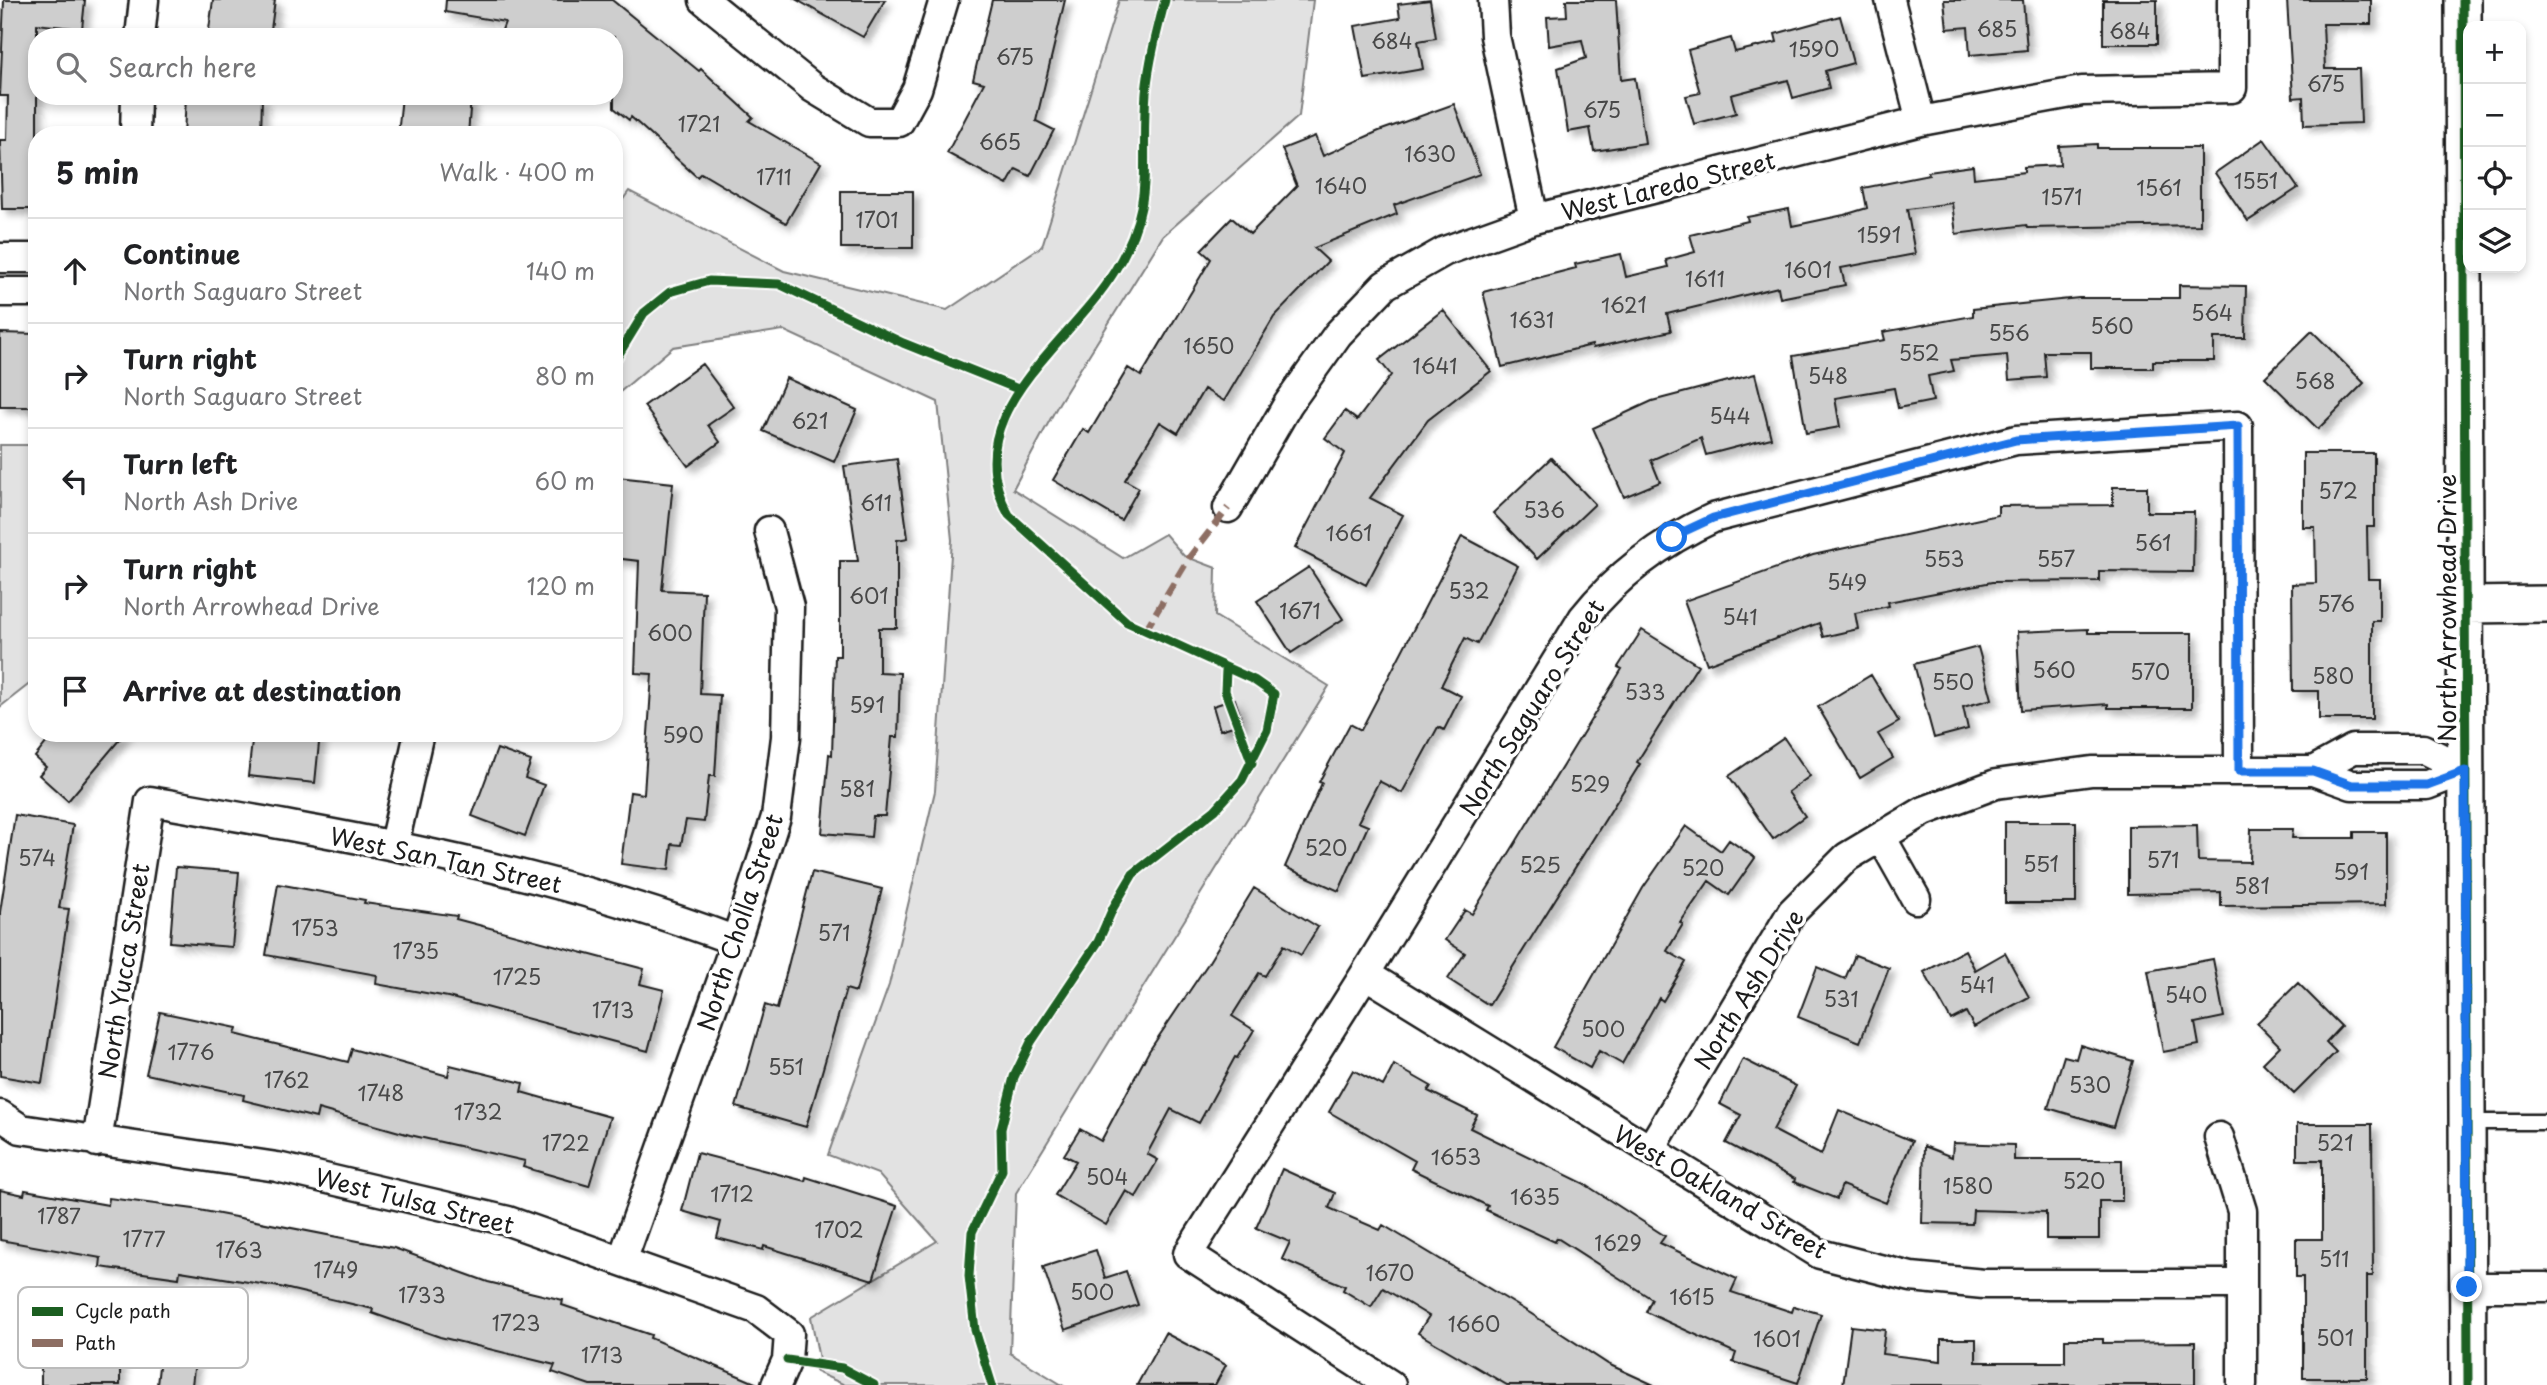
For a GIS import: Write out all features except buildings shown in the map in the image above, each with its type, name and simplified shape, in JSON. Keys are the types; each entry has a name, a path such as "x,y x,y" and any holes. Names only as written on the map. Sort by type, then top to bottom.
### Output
{"street":[{"path":"141,28 144,0"},
{"path":"704,0 813,88 869,122 899,122 916,89 944,0"},
{"path":"1493,0 1494,36 1534,219"},
{"path":"1891,0 1921,121"},
{"name":"West Laredo Street","path":"1228,508 1288,404 1338,334 1385,285 1445,251 1534,219 1921,121 2082,91 2232,88 2232,0"},
{"name":"North Arrowhead Drive","path":"2463,0 2468,1385"},
{"path":"135,126 136,105"},
{"path":"0,258 28,258"},
{"path":"0,292 28,292"},
{"name":"North Saguaro Street","path":"1391,1385 1188,1254 1365,974 1583,618 1608,587 1672,537 1713,518 2016,440 2238,426 2239,771"},
{"name":"North Cholla Street","path":"622,1261 736,941 776,817 786,737 789,607 769,531"},
{"path":"2465,605 2547,604"},
{"path":"394,844 417,742"},
{"name":"North Ash Drive","path":"1650,1150 1792,912 1847,857 1924,811 1996,784 2092,771 2313,771 2352,785 2427,785 2465,771"},
{"name":"West San Tan Street","path":"150,801 394,844 592,891 736,941"},
{"name":"North Yucca Street","path":"97,1142 150,801"},
{"path":"1881,837 1916,899"},
{"name":"West Oakland Street","path":"1365,974 1820,1254 1911,1277 1984,1284 2242,1284"},
{"name":"West Tulsa Street","path":"7,1127 277,1167 508,1221 756,1309 789,1334 787,1360 776,1385"},
{"path":"2219,1138 2242,1211 2242,1385"},
{"path":"2467,1287 2547,1287"}],"lane":[{"path":"2466,1122 2547,1122"}],"shaded area":[{"path":"1119,0 1313,0 1299,116 1163,236 1059,403 1013,489 1123,558 1165,534 1184,556 1216,568 1215,616 1329,686 1016,1193 1010,1353 1062,1385 845,1385 816,1372 819,1359 811,1317 937,1241 878,1174 828,1155 889,985 935,791 952,540 938,402 783,330 673,347 623,389 623,199 629,191 784,271 947,310 1042,246"},
{"path":"0,445 28,445 28,685 0,707"}],"marked path":[{"path":"1145,631 1189,558 1228,508"}],"cycle path":[{"path":"992,1385 975,1330 969,1276 972,1232 1002,1170 1001,1129 1014,1077 1031,1042 1098,942 1113,908 1133,874 1215,810 1242,780 1267,730 1274,694 1254,680 1127,622 1009,515 996,479 995,446 1005,414 1023,384 1094,300 1114,272 1136,225 1144,185 1147,81 1165,0"},
{"path":"2463,0 2468,1385"},
{"path":"623,347 644,313 670,292 709,281 779,284 903,343 1018,389"},
{"path":"1226,670 1225,691 1252,763"},
{"path":"787,1360 842,1368 874,1385"}],"route":[{"path":"1672,537 1713,518 2016,440 2238,426 2239,771 2313,771 2352,785 2427,785 2465,771 2467,1287"}]}
